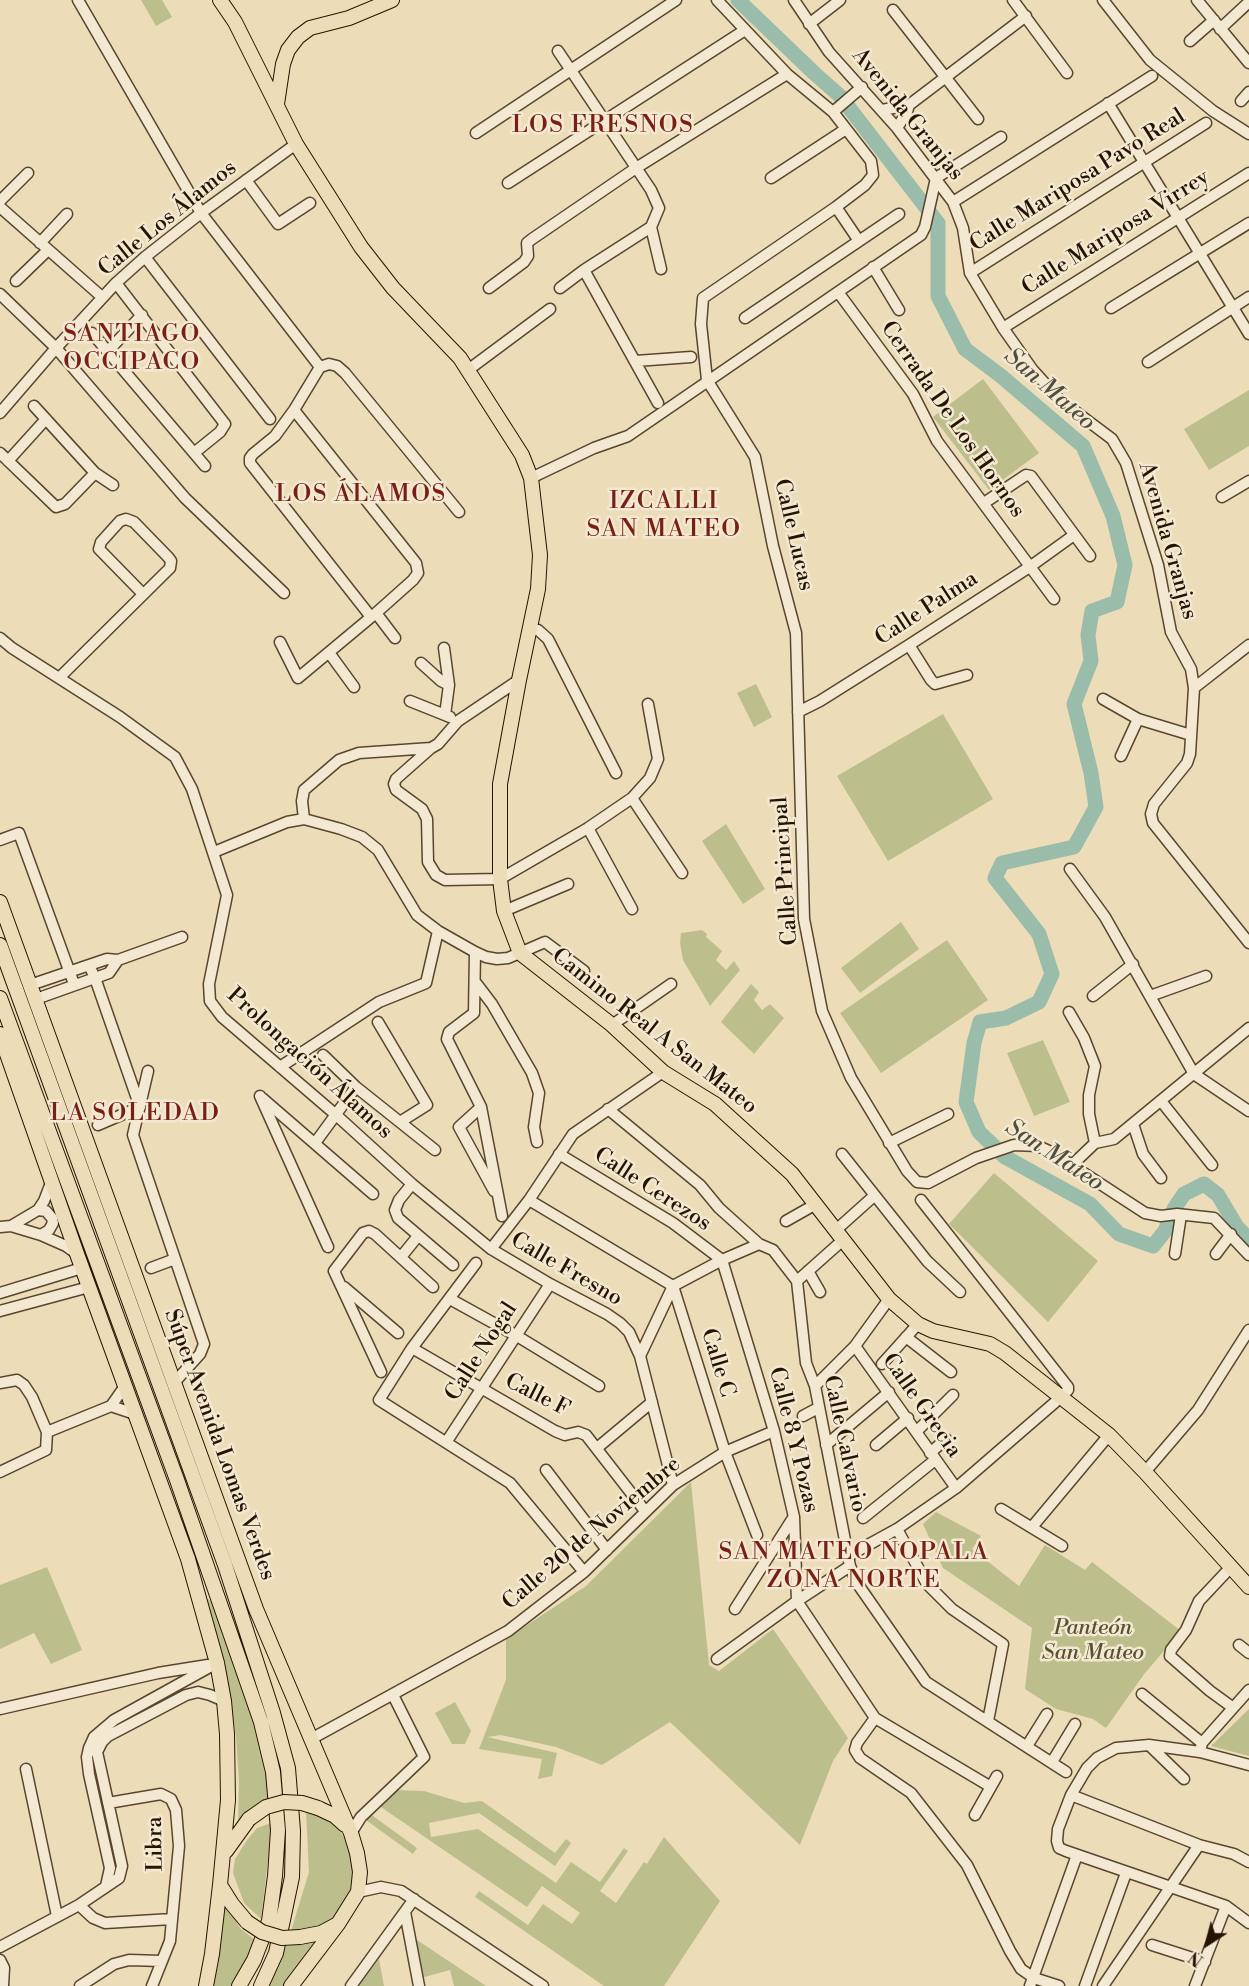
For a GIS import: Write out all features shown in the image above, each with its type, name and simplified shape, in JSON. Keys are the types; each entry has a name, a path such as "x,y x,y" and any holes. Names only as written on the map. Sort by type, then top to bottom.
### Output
{"main road":[{"name":"Camino Real A San Mateo","path":"220,0 235,22 296,144 361,247 393,288 460,358 522,455 531,478 540,555 538,589 500,784 500,879 504,911 520,953 612,1025 663,1072 715,1104 792,1174 912,1330 933,1331 990,1344 1005,1353 1109,1435 1249,1587"},
{"path":"277,104 283,64 288,50 298,37 310,28 349,18 392,0"},
{"name":"Súper Avenida Lomas Verdes","path":"0,903 249,1590 350,1831 357,1853 358,1888"},
{"path":"0,924 13,937"},
{"name":"Súper Avenida Lomas Verdes","path":"0,945 227,1571 273,1713 288,1768 293,1831 292,1877 276,1953 262,1985"},
{"path":"0,998 223,1607 261,1722 273,1772 278,1830 275,1876 269,1921 254,1960 239,1986"},
{"path":"0,1034 77,1254 76,1270 82,1289 125,1386 186,1553 217,1663 224,1701 228,1800 224,1855 206,1986"},
{"path":"177,1480 186,1553 223,1607"},
{"path":"228,1532 227,1571 249,1590"},
{"path":"224,1855 235,1836 249,1819 266,1807 284,1802 302,1803 318,1808 335,1816 350,1831"},
{"path":"220,1885 247,1922 262,1932 282,1938 300,1937 321,1932 338,1924"},
{"path":"291,1986 338,1924 358,1888"}],"street":[{"path":"78,0 201,213 320,367"},
{"path":"476,133 676,0"},
{"path":"707,380 701,324 704,298 836,207 865,185 873,175 871,161 846,129 836,110 787,74 717,0"},
{"name":"Avenida Granjas","path":"794,0 829,52 859,90 882,110 897,128 953,202 963,228 970,273 1003,328 1045,385 1060,400 1112,439 1126,463 1158,565 1171,632 1191,669 1194,688 1190,754 1186,764 1154,804 1151,814 1153,823 1249,943"},
{"path":"809,24 840,0"},
{"path":"1013,0 1067,73"},
{"path":"1103,0 1150,60 1213,111 1249,134"},
{"path":"1197,0 1249,63"},
{"path":"1190,41 1249,2"},
{"path":"893,10 978,119"},
{"path":"882,110 909,105 1026,16"},
{"path":"508,183 745,30"},
{"path":"558,51 651,190 658,208 651,227 661,269"},
{"path":"489,288 524,262 528,256 527,243 532,239 636,168 787,74"},
{"path":"953,202 1152,76"},
{"path":"836,110 859,90"},
{"path":"1241,101 1249,92"},
{"path":"1108,103 1249,334"},
{"path":"897,128 909,105"},
{"name":"Calle Mariposa Pavo Real","path":"970,273 1206,123"},
{"path":"771,178 846,129"},
{"path":"531,478 594,448 628,435 921,235 925,227 936,178 1001,137"},
{"name":"Calle Los Álamos","path":"0,413 116,283 201,213 296,144"},
{"name":"Calle Mariposa Virrey","path":"1003,328 1249,172"},
{"path":"0,201 28,173"},
{"path":"246,180 278,224 310,203"},
{"path":"836,207 859,241"},
{"path":"2,213 102,297"},
{"path":"16,281 67,214"},
{"path":"745,318 899,214"},
{"path":"1111,308 1249,223"},
{"path":"560,288 651,227"},
{"path":"145,257 270,418"},
{"path":"873,267 899,310"},
{"path":"584,270 658,403"},
{"path":"116,283 225,424 220,432 194,453"},
{"name":"Cerrada De Los Hornos","path":"838,292 913,394 937,441 1054,599"},
{"path":"0,294 56,348 185,498 284,593"},
{"path":"1148,362 1249,297"},
{"path":"468,370 550,309"},
{"path":"108,351 142,315"},
{"path":"92,333 205,466"},
{"path":"636,361 691,357"},
{"path":"395,638 253,470 250,458 275,436 320,367 329,364 337,366 459,512"},
{"name":"Calle Lucas","path":"707,380 755,457 773,546 796,633 798,712"},
{"path":"34,406 95,473 113,485"},
{"path":"280,642 298,678 330,654 418,573 416,563 294,410"},
{"path":"46,419 4,457 52,504 60,507 95,473"},
{"path":"984,503 1026,476 1031,476 1090,556"},
{"path":"1222,497 1249,481"},
{"path":"60,677 170,568 171,561 134,522 126,519 120,521 101,542 99,549 143,594"},
{"name":"Calle Palma","path":"798,712 820,701 909,645 1031,566 1074,535"},
{"path":"529,629 538,630 548,639 616,773"},
{"name":"Prolongación Álamos","path":"0,638 120,717 175,757 192,789 227,895 209,984 210,1001 222,1017 412,1184 491,1249"},
{"path":"909,645 935,684 967,675"},
{"path":"1194,688 1249,645"},
{"path":"444,648 449,685 445,715"},
{"path":"330,654 354,687"},
{"path":"421,663 449,685"},
{"path":"519,680 458,721 438,744 396,779 394,784 396,790 422,809 427,819 428,862 440,878 500,879 588,828 632,798 650,778 658,759 648,704"},
{"path":"1103,699 1138,719 1191,735"},
{"path":"410,701 458,721"},
{"name":"Calle Principal","path":"798,712 804,919 820,1007 851,1077 889,1143 917,1182 928,1183 976,1158 1014,1145 1038,1146 1072,1165"},
{"path":"1121,756 1138,719"},
{"path":"304,819 302,801 304,790 339,760 359,753 431,748"},
{"path":"632,798 682,873"},
{"path":"214,852 286,822 304,819 352,833 362,837 378,850 417,915 438,931 475,952 497,959 508,958 545,942 584,971"},
{"path":"588,828 632,909"},
{"path":"0,840 19,833 74,984"},
{"path":"1070,869 1105,917 1194,1074 1249,1112"},
{"path":"504,911 568,884"},
{"path":"280,1066 379,1002 426,983 438,931"},
{"path":"30,985 107,959 118,960 182,937"},
{"path":"475,952 474,1013 449,1032 447,1039 481,1107 502,1216"},
{"path":"36,999 109,973 118,960"},
{"path":"1093,996 1133,964"},
{"path":"89,965 140,1107"},
{"path":"1150,996 1206,976"},
{"path":"476,983 492,1004 532,1073 539,1094 534,1126 537,1142"},
{"path":"612,1025 671,984"},
{"path":"1069,1012 1084,1038 1095,1066 1089,1095 1089,1114 1095,1143"},
{"path":"378,1022 427,1105 400,1122"},
{"path":"1249,1028 1114,1139 1095,1143 1072,1165 1145,1213 1161,1216 1214,1218 1249,1255"},
{"path":"323,1055 356,1087 435,1150"},
{"path":"147,1071 133,1135 204,1344 200,1354 173,1384"},
{"path":"491,1249 529,1200 573,1134 663,1072"},
{"path":"315,1143 356,1087"},
{"path":"327,1247 260,1096 373,1194"},
{"path":"1161,1101 1212,1165"},
{"path":"98,1125 140,1107"},
{"path":"481,1107 459,1127 500,1201"},
{"path":"608,1109 700,1185 719,1208 759,1244 773,1251 798,1281 874,1196"},
{"path":"889,1143 948,1114"},
{"path":"1133,1124 1143,1154 1161,1178"},
{"name":"Calle Cerezos","path":"559,1154 673,1223 722,1260"},
{"path":"842,1154 927,1261 960,1292"},
{"path":"5,1227 38,1210 52,1180"},
{"path":"412,1184 399,1200 395,1210 398,1218 453,1265"},
{"path":"529,1200 673,1286"},
{"path":"717,1659 849,1561 956,1488 1066,1392 1068,1387 921,1200"},
{"path":"786,1221 816,1203"},
{"path":"38,1210 46,1212 52,1218 53,1223 49,1230 41,1235"},
{"path":"1175,1254 1179,1215"},
{"path":"5,1227 41,1235 66,1246 77,1254"},
{"path":"381,1372 334,1271 363,1233 369,1231 433,1287"},
{"path":"1216,1254 1230,1234"},
{"path":"401,1257 418,1236"},
{"path":"640,1356 673,1286 722,1260 759,1244"},
{"name":"Calle Fresno","path":"491,1249 607,1314 629,1332 640,1356 674,1485"},
{"path":"151,1268 175,1259"},
{"name":"Calle 8 Y Pozas","path":"722,1260 774,1431 794,1518 797,1601"},
{"path":"476,1263 375,1400 447,1442 510,1483 584,1572"},
{"path":"0,1293 76,1270"},
{"path":"808,1272 820,1292"},
{"name":"Calle Calvario","path":"798,1281 806,1363 815,1386 849,1561 857,1583 926,1682 1066,1772"},
{"name":"Calle Nogal","path":"447,1442 550,1284"},
{"path":"341,1285 398,1333"},
{"name":"Calle C","path":"673,1286 725,1452 757,1535"},
{"path":"0,1311 82,1289"},
{"path":"450,1299 517,1336 599,1386"},
{"path":"815,1386 855,1347 889,1299"},
{"path":"882,1364 912,1330 951,1372"},
{"path":"1145,1472 1198,1410 1249,1330"},
{"name":"Calle Grecia","path":"855,1347 956,1488"},
{"name":"Calle F","path":"412,1348 555,1431 565,1435 578,1432 586,1435 645,1511"},
{"path":"0,1383 17,1380 24,1385 32,1397 47,1432 46,1450 0,1472"},
{"path":"47,1432 111,1406 125,1386"},
{"path":"826,1445 889,1392"},
{"path":"917,1431 952,1395"},
{"path":"597,1448 652,1402"},
{"path":"111,1406 135,1414"},
{"path":"803,1416 818,1408"},
{"path":"876,1445 908,1418"},
{"name":"Calle 20 de Noviembre","path":"311,1739 508,1631 584,1572 674,1485 725,1452 774,1431"},
{"path":"1032,1527 1109,1435"},
{"path":"863,1518 933,1456 946,1439"},
{"path":"546,1470 607,1550"},
{"path":"1001,1509 1062,1546"},
{"path":"735,1609 794,1518"},
{"path":"897,1529 927,1584 952,1609 1003,1644 988,1721"},
{"path":"1230,1568 1199,1601 1186,1630 1171,1650 1170,1656 1232,1707"},
{"path":"797,1601 874,1718 991,1787"},
{"path":"1239,1645 1249,1653"},
{"path":"106,1886 110,1868 87,1757 94,1737 114,1720 193,1672 217,1663"},
{"path":"193,1672 198,1692"},
{"path":"0,1709 158,1673 193,1672"},
{"path":"1201,1747 1232,1707 1249,1690"},
{"path":"0,1947 79,1905 118,1878 122,1866 97,1752 102,1742 108,1736 186,1695 198,1692 224,1701"},
{"path":"1142,1694 1201,1747"},
{"path":"350,1831 424,1757 393,1695"},
{"path":"1027,1746 1047,1714"},
{"path":"874,1718 857,1743 855,1750 860,1758 911,1793 968,1864 1010,1951 1032,1982 1059,1986"},
{"path":"1052,1762 1075,1724"},
{"path":"1149,1745 1184,1779"},
{"path":"1249,1765 1201,1747 1149,1745 1116,1748 1096,1758 1087,1768 1071,1795 1058,1829 1057,1841 1059,1848 1077,1855 1226,1906 1249,1923"},
{"path":"26,1769 57,1916"},
{"path":"975,1815 997,1776"},
{"name":"Libra","path":"108,1803 161,1794 167,1796 174,1804 179,1846 170,1941 152,1986"},
{"path":"1071,1795 1199,1845 1234,1854 1249,1862"},
{"path":"1103,1986 1199,1845"},
{"path":"1032,1982 1077,1855"},
{"path":"1084,1986 1126,1873"},
{"path":"358,1888 381,1887 401,1891 543,1986"},
{"path":"351,1986 414,1899"},
{"path":"79,1905 93,1918 105,1923 172,1919"},
{"path":"1195,1986 1226,1906"},
{"path":"405,1912 419,1986"},
{"path":"1152,1945 1205,1962"},
{"path":"0,1960 4,1968 3,1986"},
{"path":"80,1986 114,1964 129,1960 161,1961"}],"green space":[{"path":"141,0 162,0 172,17 156,26"},
{"path":"983,379 1039,453 989,490 933,417"},
{"path":"1249,390 1249,446 1209,470 1184,429"},
{"path":"756,684 772,717 754,727 737,693"},
{"path":"943,714 993,799 888,861 837,776"},
{"path":"726,824 765,889 743,904 702,841"},
{"path":"901,922 919,949 860,993 841,968"},
{"path":"702,930 707,934 706,937 722,951 716,960 726,970 734,961 740,970 710,1006 683,960 680,943 681,933"},
{"path":"947,940 988,1000 881,1073 840,1013"},
{"path":"751,984 759,992 754,1000 762,1010 770,1004 784,1018 754,1054 721,1022"},
{"path":"1043,1040 1070,1102 1034,1116 1007,1053"},
{"path":"994,1173 1098,1261 1048,1322 949,1224"},
{"path":"691,1482 709,1665 719,1671 773,1629 848,1738 833,1761 800,1845 670,1722 602,1765 556,1747 501,1735 487,1737 557,1753 552,1776 538,1779 542,1759 479,1749 506,1680 506,1639 586,1586"},
{"name":"Panteón San Mateo","path":"936,1512 981,1536 972,1549 1019,1586 1045,1545 1085,1570 1092,1562 1181,1631 1145,1673 1106,1728 1093,1719 1056,1709 1025,1689 1032,1628 943,1568 923,1524"},
{"path":"47,1567 82,1650 51,1664 34,1633 0,1649 0,1585"},
{"path":"205,1597 214,1603 258,1724 273,1798 238,1826 239,1781 236,1737 227,1679"},
{"path":"455,1702 471,1731 465,1744 452,1744 435,1713"},
{"path":"1249,1709 1249,1756 1211,1746"},
{"path":"395,1790 424,1791 464,1803 482,1801 555,1853 566,1839 571,1843 555,1866 479,1813 429,1823 431,1837 478,1829 556,1883 571,1862 600,1882 624,1848 628,1851 600,1891 616,1903 644,1862 647,1864 664,1837 720,1901 664,1986 604,1986 475,1897 479,1891 528,1925 543,1904 572,1924 580,1913 542,1886 527,1907 378,1805"},
{"path":"306,1812 333,1821 349,1844 356,1873 350,1896 336,1919 320,1927 291,1931 309,1872"},
{"path":"369,1813 417,1848 413,1854 363,1818"},
{"path":"271,1823 261,1919 244,1903 233,1873 235,1859 247,1840 257,1828"},
{"path":"225,1902 240,1928 256,1941 234,1986 213,1986 218,1965"},
{"path":"414,1938 486,1986 454,1986 450,1970 421,1978"},
{"path":"320,1939 284,1986 270,1986 286,1946"},
{"path":"379,1959 384,1986 359,1986"}],"waterway":[{"name":"San Mateo","path":"738,0 840,96 938,223 938,296 965,349 1001,376 1083,446 1113,516 1125,565 1117,602 1092,611 1088,635 1091,661 1074,704 1091,773 1096,807 1074,847 1002,863 995,878 1039,934 1052,974 1039,1002 1006,1018 980,1022 974,1043 966,1102 979,1132 1005,1157 1090,1204 1119,1234 1153,1246 1165,1231 1174,1209 1184,1194 1204,1184 1218,1195 1237,1227 1249,1239"}],"district":[{"name":"LOS FRESNOS","path":"603,126"},
{"name":"SANTIAGO OCCIPACO","path":"132,349"},
{"name":"LOS ÁLAMOS","path":"361,495"},
{"name":"IZCALLI SAN MATEO","path":"664,516"},
{"name":"LA SOLEDAD","path":"135,1114"},
{"name":"SAN MATEO NOPALA ZONA NORTE","path":"854,1567"}]}
